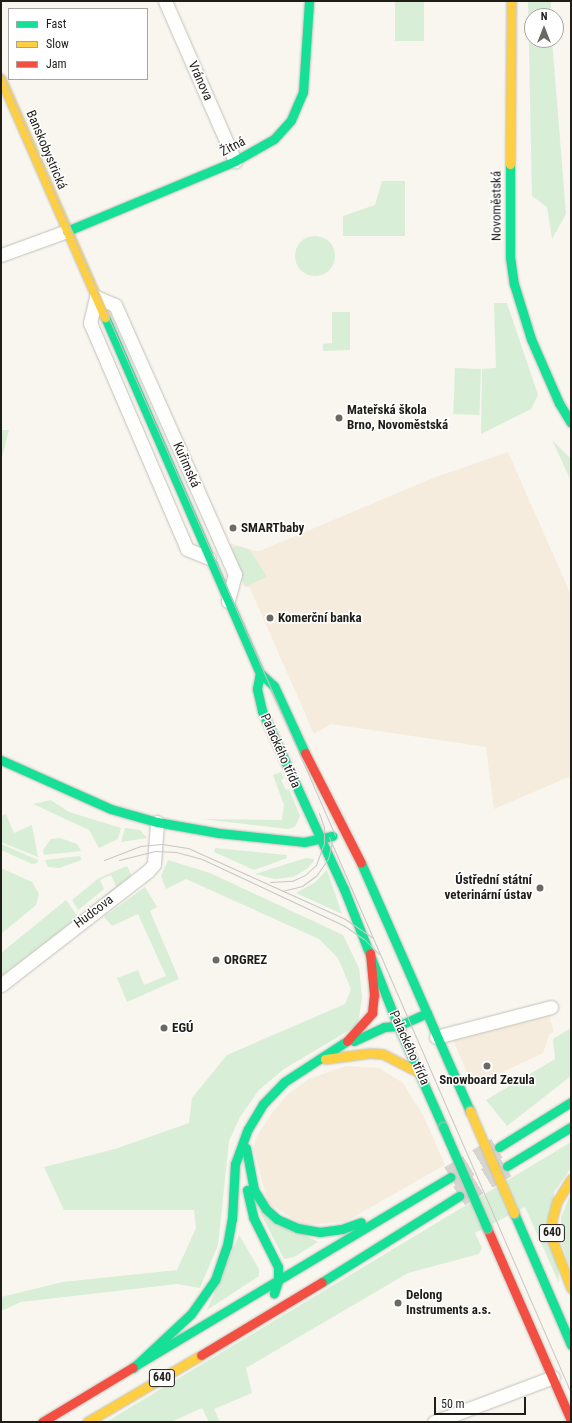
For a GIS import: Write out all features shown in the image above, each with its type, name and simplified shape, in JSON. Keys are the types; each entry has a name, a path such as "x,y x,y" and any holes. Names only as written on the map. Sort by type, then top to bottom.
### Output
{"main road":[{"name":"Žitná","path":"67,231 235,161 274,139 291,120 301,98 306,73 309,1"},
{"name":"Novoměstská","path":"511,1 510,257 514,284 531,339 559,403 571,423"},
{"name":"Banskobystrická","path":"1,79 67,231"},
{"path":"67,231 96,297"},
{"path":"209,558 228,601"},
{"name":"Palackého třída","path":"228,601 260,673 274,686 344,832 369,878 436,1037 470,1111 571,1345"},
{"name":"Palackého třída","path":"260,673 257,689 259,703 322,839 370,953 398,1026 420,1073 571,1420"},
{"path":"1,760 111,809 157,822 242,836 304,842 322,839 344,832"},
{"path":"340,1048 364,1026 372,1013 374,995 370,953"},
{"path":"133,1368 191,1314 208,1292 227,1246 234,1200 235,1164 244,1140 257,1113 276,1089 294,1075 322,1060 340,1048 384,1027 398,1026 427,1013"},
{"path":"392,1035 398,1026"},
{"path":"347,1056 384,1043"},
{"path":"322,1060 347,1056 383,1054 393,1057 420,1073"},
{"path":"499,1147 571,1102"},
{"path":"507,1166 571,1127"},
{"path":"244,1140 251,1180 261,1202 277,1219 297,1228 320,1232 342,1229 410,1202"},
{"path":"247,1159 246,1181 249,1206 278,1267 278,1281"},
{"name":"640","path":"42,1422 450,1177"},
{"name":"640","path":"571,1179 557,1201 552,1220 552,1239 571,1288"},
{"name":"640","path":"87,1422 319,1284 459,1196"},
{"path":"234,1200 243,1226"},
{"name":"640","path":"268,1272 289,1289 319,1284"},
{"name":"640","path":"237,1333 270,1300 278,1281"}],"street":[{"name":"Vránova","path":"165,1 235,161"},
{"path":"1,255 67,231"},
{"path":"96,297 90,323 187,549 209,558"},
{"name":"Kuřimská","path":"96,297 115,305 235,574 228,601"},
{"name":"Hudcova","path":"1,985 148,871 154,864 157,822"},
{"path":"436,1037 551,1007"},
{"path":"434,1422 553,1377"}],"shaded area":[{"path":"508,452 571,595 571,776 494,809 486,747 331,724 314,734 250,588 243,585 229,543 257,551 262,550 433,478"},
{"path":"551,1013 550,1019 554,1031 549,1035 543,1053 473,1086 452,1038"},
{"path":"346,1066 379,1068 403,1083 424,1117 445,1165 345,1222 303,1225 268,1203 253,1148 257,1136 272,1113 288,1094 309,1079"}],"green space":[{"path":"395,1 424,1 424,41 395,41"},
{"path":"528,1 551,1 551,8 528,8"},
{"path":"529,48 553,48 566,214 552,239 547,207 532,196"},
{"path":"382,181 405,181 405,236 343,236 343,216 375,205"},
{"path":"319,236 326,239 332,245 335,256 334,264 326,273 319,276 311,276 304,273 296,264 295,252 298,245 307,237"},
{"path":"494,303 507,303 538,395 531,409 481,434 482,369 496,368"},
{"path":"332,312 350,312 350,350 323,351 323,344 332,343"},
{"path":"455,368 481,369 479,415 453,414"},
{"path":"1,430 9,430 1,461"},
{"path":"552,440 571,459 571,481"},
{"path":"238,546 250,550 267,577 245,587 232,548"},
{"path":"281,772 284,778 281,780 286,790 289,789 300,816 295,827 288,829 201,819 282,820 284,805 273,775"},
{"path":"51,800 69,812 121,828 118,839 99,848 89,830 33,804"},
{"path":"6,814 14,833 32,825 38,857 1,842 1,816"},
{"path":"125,828 140,830 147,838 121,842"},
{"path":"60,838 77,844 81,851 44,855 43,850 51,839"},
{"path":"1,844 38,860 37,863 32,864 1,850"},
{"path":"215,848 287,855 287,858 254,870 214,852"},
{"path":"80,856 82,860 59,868 48,867 45,860"},
{"path":"306,858 314,859 314,861 307,869 293,877 275,879 255,874"},
{"path":"168,860 210,873 343,935 359,968 362,997 358,1025 284,1069 259,1090 240,1117 229,1141 218,1245 200,1288 177,1284 21,1302 1,1311 1,1297 63,1282 177,1270 196,1228 194,1210 64,1210 44,1167 115,1149 189,1123 192,1098 227,1055 345,1004 351,989 338,958 319,939 186,879 166,889 161,876"},
{"path":"127,866 133,879 1,976 1,953 66,900 78,917 116,886 111,875 100,880 104,889 78,910 72,900 99,878"},
{"path":"1,868 32,882 39,894 36,905 1,934"},
{"path":"327,870 342,914 296,893 314,883"},
{"path":"145,887 157,907 150,911 179,979 127,1002 117,978 138,970 144,985 166,976 138,914 112,926 104,917"},
{"path":"571,1028 571,1076 507,1126 486,1100 555,1059 553,1039"},
{"path":"571,1142 571,1168 554,1192 559,1283 525,1207 475,1233 482,1248 479,1254 408,1273 246,1368 252,1393 214,1409 220,1422 209,1422 202,1408 171,1422 106,1422"},
{"path":"571,1193 571,1271 561,1242 561,1218"},
{"path":"259,1210 318,1242 294,1257 284,1259"},
{"path":"239,1235 259,1269 259,1276 207,1310"}],"tunnel":[{"path":"450,1177 499,1147"},
{"path":"459,1196 507,1166"}],"tram line":[{"path":"1,72 335,835"},
{"path":"270,882 292,881 305,875 316,865 324,843 324,827 319,813"},
{"path":"329,837 571,1393"},
{"path":"282,891 302,886 316,876 328,859 332,842"},
{"path":"104,860 140,846 162,844 188,848 345,919 373,938"},
{"path":"119,860 155,851 176,852 202,859 343,925 364,939 379,954"}],"traffic: fast":[{"path":"67,231 235,161 274,139 291,120 303,92 309,1"},
{"path":"510,164 510,257 514,284 531,339 559,403"},
{"path":"105,317 260,673 274,686 305,753"},
{"path":"559,403 571,423"},
{"path":"260,673 257,689 262,711 344,889 398,1026 443,1127"},
{"path":"1,760 111,809 157,822 219,833 304,842 332,836"},
{"path":"361,863 470,1111"},
{"path":"354,1041 384,1027 398,1026 427,1013"},
{"path":"133,1368 191,1314 215,1280 227,1246 232,1219 235,1164 248,1129 263,1104 284,1082 347,1041"},
{"path":"499,1147 571,1102"},
{"path":"443,1127 487,1228"},
{"path":"507,1166 571,1127"},
{"path":"246,1148 254,1190 266,1209 277,1219 297,1228 320,1232 342,1229 361,1222"},
{"path":"133,1367 450,1177"},
{"path":"247,1190 253,1217 278,1267 278,1281 274,1293"},
{"path":"322,1282 459,1196"},
{"path":"514,1213 571,1345"}],"traffic: slow":[{"path":"510,164 511,1"},
{"path":"1,79 105,317"},
{"path":"325,1059 370,1053 383,1054 420,1073"},
{"path":"470,1111 514,1213"},
{"path":"571,1179 557,1201 552,1220 552,1239 571,1288"},
{"path":"87,1422 201,1355"}],"traffic: jam":[{"path":"305,753 361,863"},
{"path":"347,1041 372,1013 374,995 370,953"},
{"path":"487,1228 571,1420"},
{"path":"201,1355 322,1282"},
{"path":"42,1422 133,1367"}],"place":[{"name":"Mateřská škola Brno, Novoměstská","path":"339,418"},
{"name":"SMARTbaby","path":"233,528"},
{"name":"Komerční banka","path":"270,618"},
{"name":"Ústřední státní veterinární ústav","path":"540,888"},
{"name":"ORGREZ","path":"216,960"},
{"name":"EGÚ","path":"164,1028"},
{"name":"Snowboard Zezula","path":"487,1066"},
{"name":"Delong Instruments a.s.","path":"398,1303"}]}
